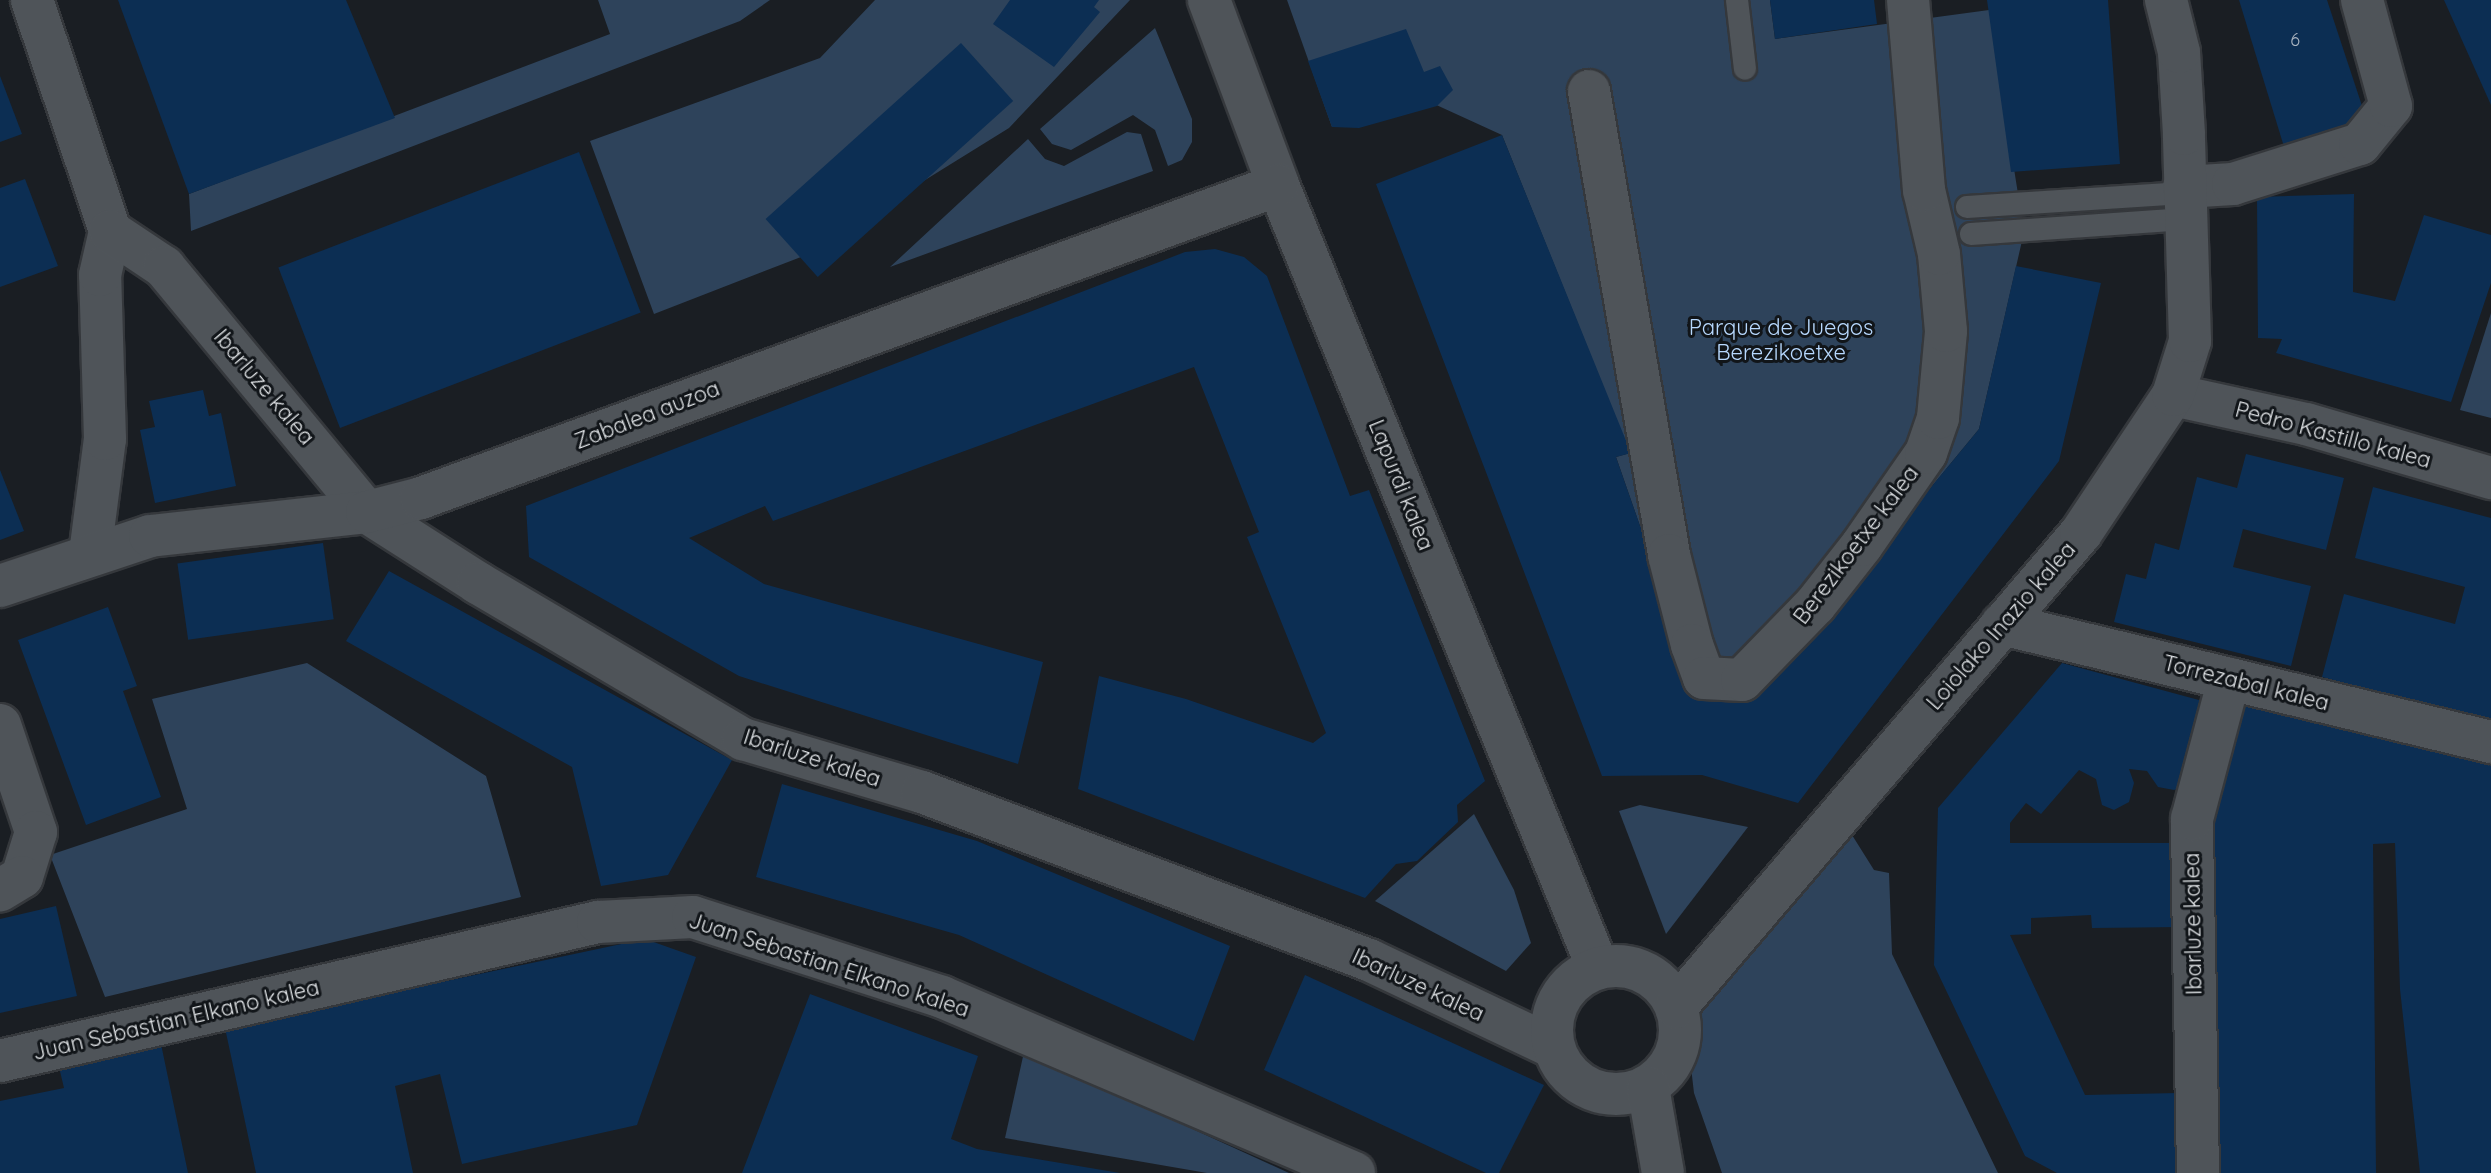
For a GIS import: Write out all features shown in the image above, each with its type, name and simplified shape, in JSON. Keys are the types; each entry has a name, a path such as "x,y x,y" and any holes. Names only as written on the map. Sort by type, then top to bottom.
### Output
{"street":[{"path":"32,0 110,231 100,275 105,439 90,554"},
{"name":"Lapurdi kalea","path":"1209,0 1278,185 1598,968"},
{"name":"Berezikoetxe kalea","path":"1589,91 1669,555 1692,645 1704,678 1742,680 1815,605 1862,545 1926,453 1938,418 1946,331 1939,254 1924,190 1908,0"},
{"name":"Loiolako Inazio kalea","path":"1676,1007 2081,533 2173,395 2190,341 2179,52 2166,0"},
{"path":"2184,200 2360,144 2391,106 2362,0"},
{"name":"Zabalea auzoa","path":"0,586 150,536 367,512 480,479 867,331 1278,185"},
{"name":"Ibarluze kalea","path":"110,231 164,267 367,512 478,583 743,739 922,792 1369,960 1553,1047"},
{"name":"Pedro Kastillo kalea","path":"2173,395 2306,424 2491,478"},
{"name":"Torrezabal kalea","path":"2002,624 2491,742"},
{"name":"Ibarluze kalea","path":"2198,1173 2192,819 2229,679"},
{"path":"0,725 36,832 22,877 0,890"},
{"name":"Juan Sebastian Elkano kalea","path":"0,1061 598,922 693,917 942,997 1354,1173"},
{"path":"1598,968 1636,969 1667,991 1676,1007 1681,1024 1676,1052 1662,1075 1648,1087 1629,1094 1591,1090 1568,1073 1553,1047 1555,1008 1566,990 1598,968"},
{"path":"1648,1087 1660,1155 1684,1173"}],"lane":[{"path":"1737,0 1745,69"},
{"path":"1967,207 2184,200"},
{"path":"1971,234 2184,200"}],"green space":[{"path":"598,0 770,0 740,21 191,231 189,194 610,34"},
{"path":"875,0 1130,0 1009,128 801,257 654,314 590,141 820,58"},
{"name":"Parque de Juegos Berezikoetxe","path":"1287,0 1770,0 1775,39 1989,10 2024,232 1979,429 1760,695 1696,687 1616,457 1630,453 1502,135 1432,103 1332,127"},
{"path":"1155,28 1192,119 1192,142 1182,160 1168,166 1155,130 1133,115 1071,150 1052,144 1040,129"},
{"path":"1127,132 1141,134 1153,171 890,267 1028,139 1045,159 1064,166"},
{"path":"2491,313 2491,418 2460,410"},
{"path":"307,663 486,776 521,897 105,997 50,855 187,809 152,699"},
{"path":"1640,805 1748,827 1666,934 1619,811"},
{"path":"1474,814 1514,890 1531,943 1506,971 1375,901"},
{"path":"1852,835 1874,870 1889,873 1892,954 1998,1173 1722,1173 1694,1093 1683,998"},
{"path":"1024,1052 1289,1173 1207,1173 1005,1138"}],"building":[{"path":"118,0 346,0 395,118 189,194"},
{"path":"1010,0 1099,0 1094,7 1100,12 1054,67 993,24"},
{"path":"1770,0 1874,0 1877,24 1775,39"},
{"path":"1987,0 2108,0 2120,164 2011,172"},
{"path":"2239,0 2327,0 2367,121 2285,150"},
{"path":"2444,0 2491,0 2491,105"},
{"path":"1406,29 1424,72 1440,66 1453,90 1437,106 1359,128 1332,127 1308,61"},
{"path":"961,43 1013,101 818,277 766,219"},
{"path":"0,76 22,134 0,142"},
{"path":"1502,135 1631,453 1616,457 1696,687 1760,695 1979,429 2016,266 2101,283 2059,461 1798,803 1702,775 1602,776 1376,184"},
{"path":"579,152 641,313 340,428 278,267"},
{"path":"25,179 58,266 0,287 0,188"},
{"path":"2354,194 2353,292 2395,301 2424,215 2491,235 2491,283 2451,402 2276,353 2282,339 2258,338 2257,197"},
{"path":"1215,249 1244,257 1267,276 1350,496 1369,490 1485,781 1457,805 1458,822 1417,861 1396,864 1365,898 1078,789 1099,676 1186,699 1313,743 1326,733 1247,537 1259,532 1194,367 773,521 765,506 689,538 764,584 1043,662 1018,764 739,676 529,557 526,506 1185,252"},
{"path":"203,390 209,416 221,413 236,486 155,503 140,430 155,427 149,401"},
{"path":"2246,454 2344,478 2326,550 2243,529 2233,567 2311,586 2291,666 2114,622 2126,574 2146,579 2155,543 2179,550 2197,477 2237,488"},
{"path":"0,470 24,531 0,540"},
{"path":"2373,487 2491,518 2491,722 2322,677 2344,594 2455,624 2465,587 2355,558"},
{"path":"323,543 334,619 188,640 177,563"},
{"path":"389,571 732,760 668,875 601,886 572,767 346,641"},
{"path":"108,607 137,686 123,691 161,797 86,825 18,640"},
{"path":"2062,663 2210,703 2188,786 2174,790 2158,787 2147,771 2129,769 2134,783 2129,802 2114,810 2102,805 2096,779 2079,770 2041,814 2026,803 2010,823 2010,843 2182,843 2183,927 2092,928 2091,915 2031,918 2031,934 2010,935 2085,1095 2178,1093 2179,1173 2057,1173 2025,1156 1934,965 1938,808"},
{"path":"2238,698 2491,762 2491,1173 2420,1173 2400,989 2395,843 2373,844 2376,1173 2213,1173 2208,834"},
{"path":"782,784 977,841 1230,946 1194,1041 959,935 756,877"},
{"path":"56,906 77,996 0,1013 0,919"},
{"path":"645,939 696,957 637,1125 462,1164 440,1074 395,1086 413,1173 256,1173 225,1028"},
{"path":"1305,975 1544,1085 1499,1173 1486,1173 1264,1070"},
{"path":"810,994 978,1056 951,1139 977,1149 1120,1173 742,1173"},
{"path":"161,1044 188,1173 0,1173 0,1101 64,1088 59,1067"}]}
